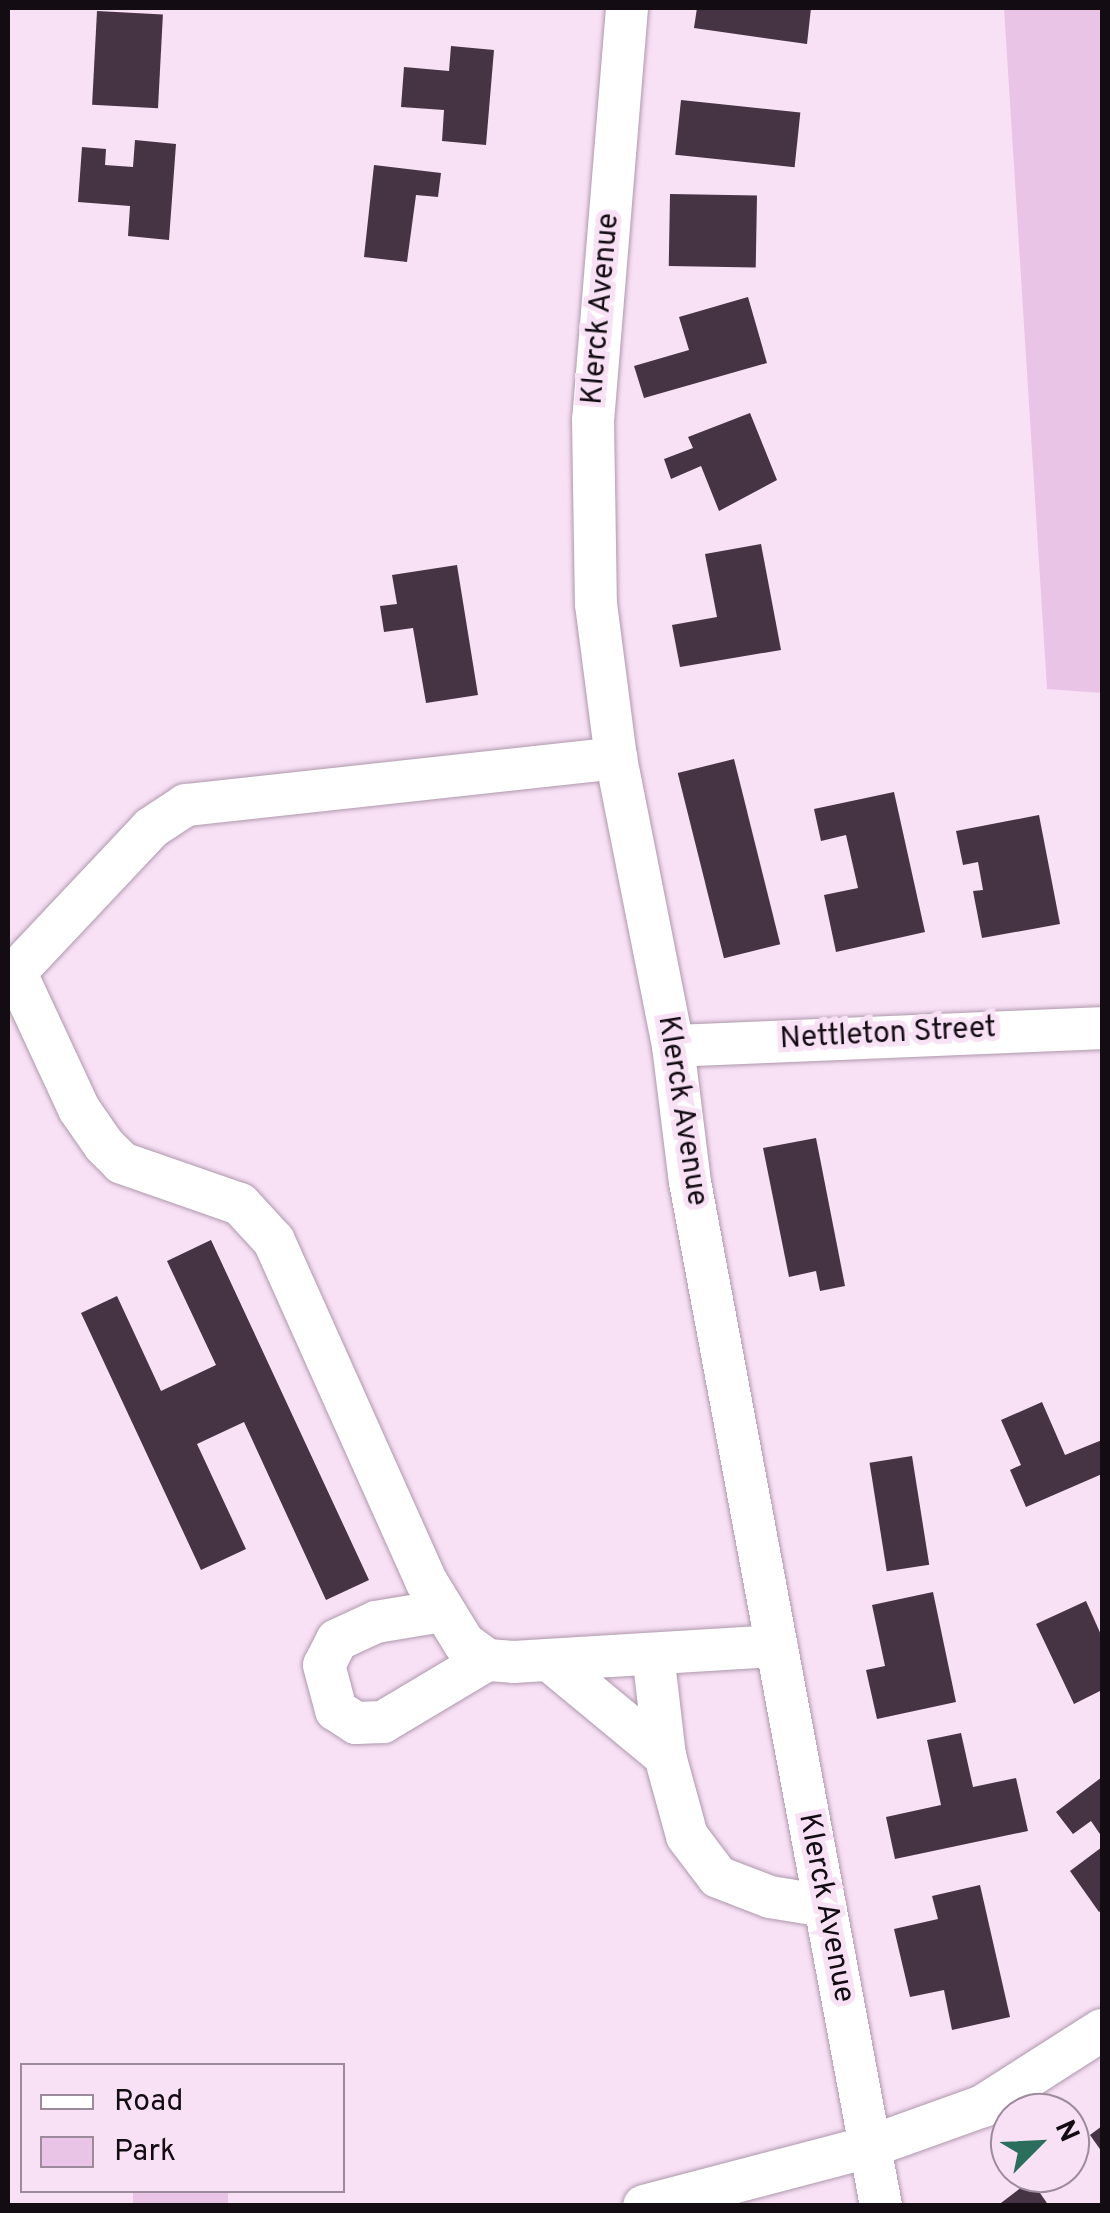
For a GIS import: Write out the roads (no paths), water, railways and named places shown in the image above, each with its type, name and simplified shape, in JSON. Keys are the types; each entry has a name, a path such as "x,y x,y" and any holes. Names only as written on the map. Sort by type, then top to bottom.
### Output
{"street":[{"name":"Klerck Avenue","path":"627,8 593,419 596,604 616,758 673,1046 690,1182 882,2206"},
{"path":"487,1660 464,1643 442,1611 259,1219 240,1204 122,1163 79,1109 12,976 152,828 186,805 616,758"},
{"name":"Nettleton Street","path":"673,1046 1102,1028"},
{"path":"442,1611 376,1622 337,1640 324,1665 336,1710 356,1723 383,1722 487,1660 776,1646"},
{"path":"653,1654 666,1756 687,1836 718,1877 770,1898 825,1906"},
{"path":"549,1660 666,1756"},
{"path":"644,2206 869,2147 983,2106 1102,2030"}]}
